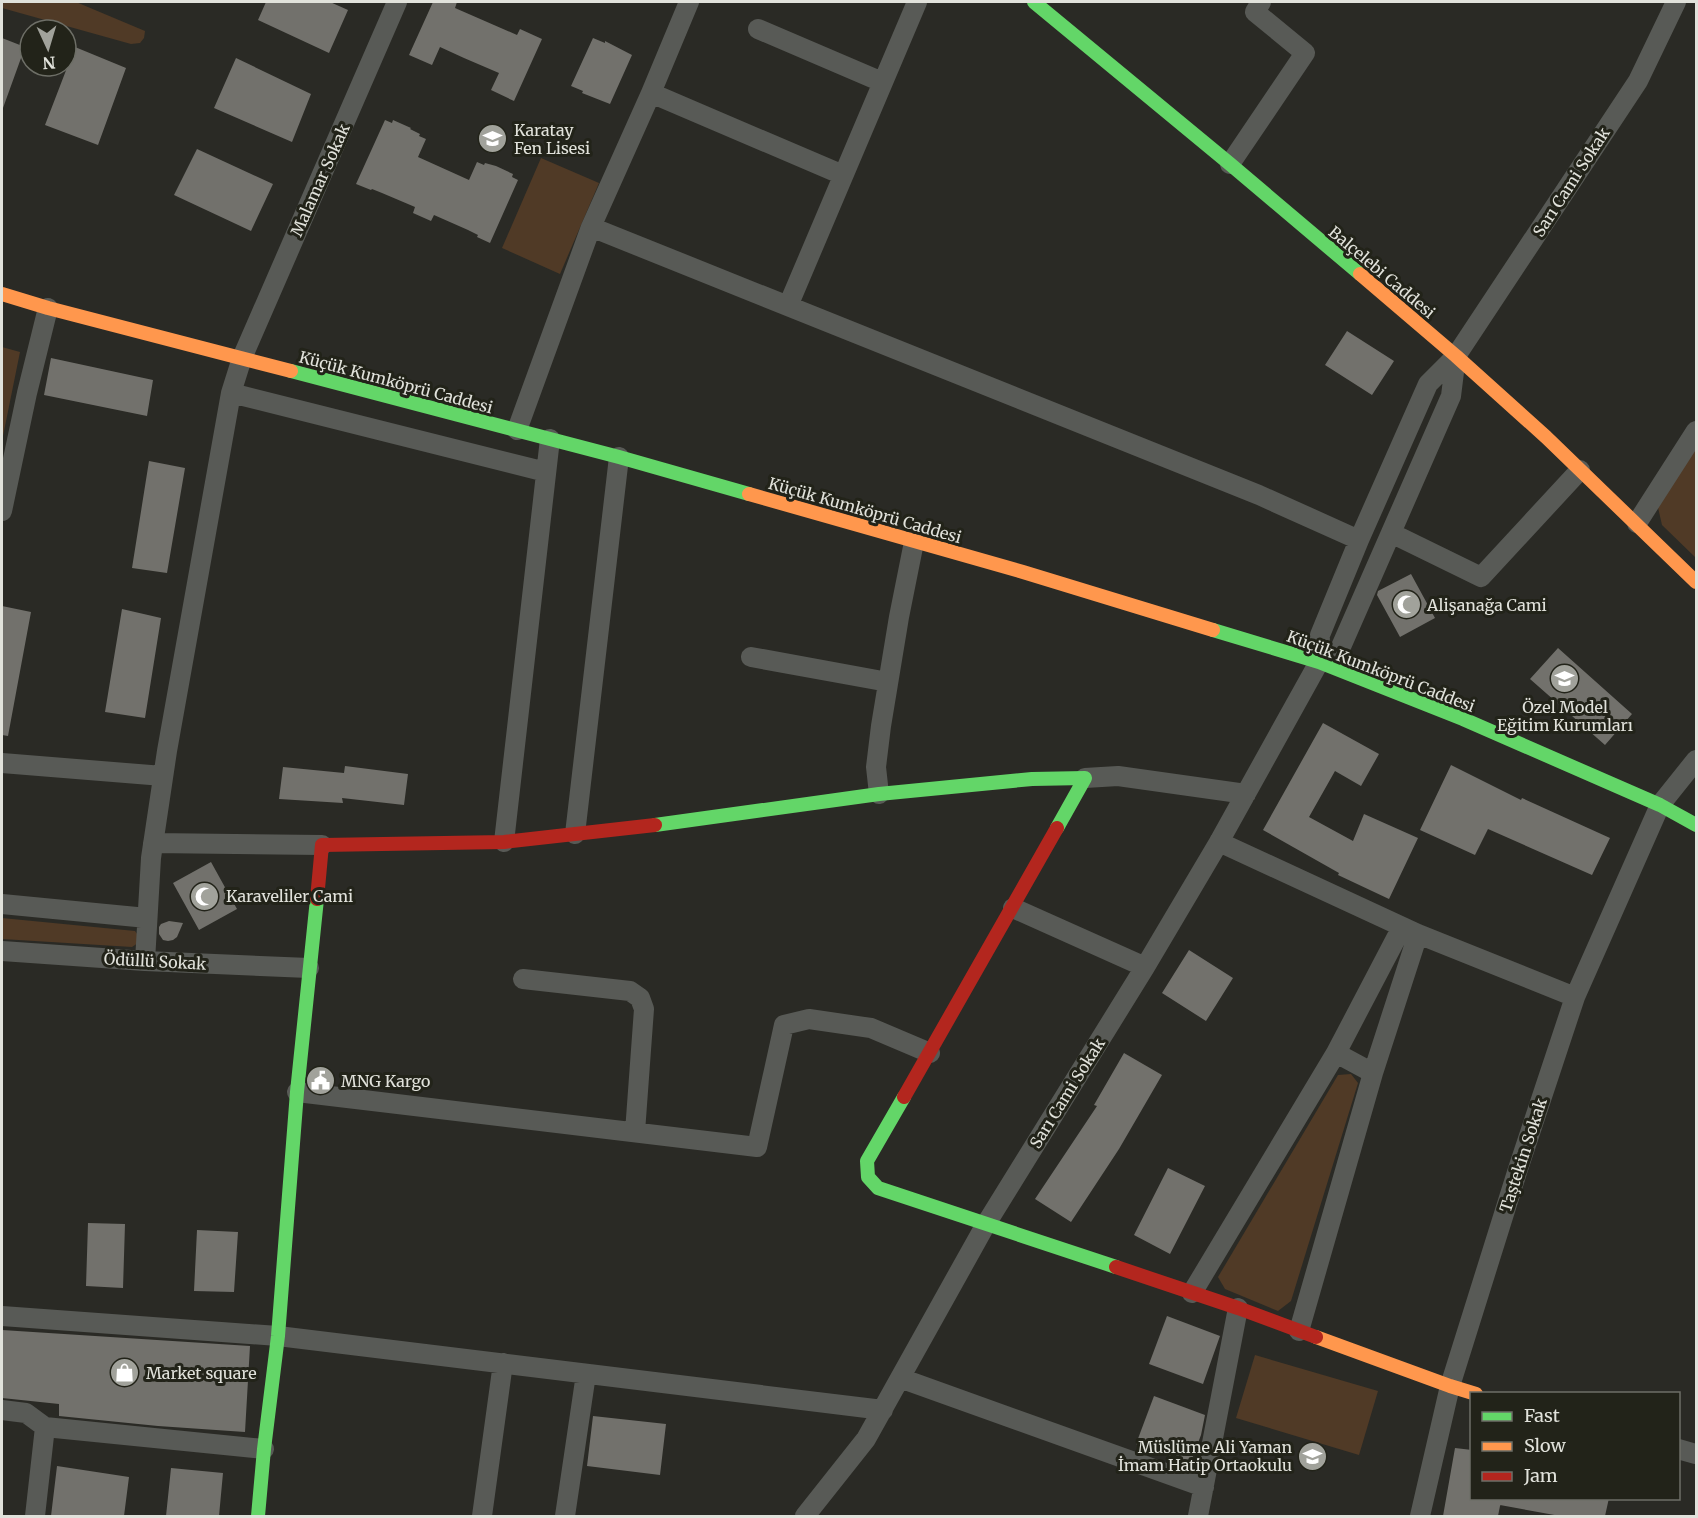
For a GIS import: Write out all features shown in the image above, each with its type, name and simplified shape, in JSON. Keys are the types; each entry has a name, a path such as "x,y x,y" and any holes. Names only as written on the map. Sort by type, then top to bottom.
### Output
{"street":[{"name":"Malamar Sokak","path":"145,961 153,843 163,776 231,393 242,358 396,2"},
{"path":"517,430 591,227 689,2"},
{"path":"788,306 917,2"},
{"name":"Balçelebi Caddesi","path":"1034,2 1230,164 1456,356 1546,437 1696,582"},
{"path":"1230,164 1305,53 1254,12 1261,2"},
{"name":"Sarı Cami Sokak","path":"805,1516 866,1439 986,1224 1219,842 1319,662 1320,635 1428,384 1456,356 1638,81 1676,2"},
{"path":"758,29 882,82"},
{"path":"651,93 843,175"},
{"path":"591,227 1259,495 1359,540"},
{"name":"Küçük Kumköprü Caddesi","path":"2,294 619,458 1023,572 1319,662 1463,719 1660,805 1696,825"},
{"path":"2,511 48,308"},
{"name":"Sarı Cami Sokak","path":"1319,662 1340,649 1451,396 1456,356"},
{"path":"231,393 546,472"},
{"path":"1637,523 1696,431"},
{"path":"504,842 550,439"},
{"path":"576,834 619,458"},
{"path":"1391,533 1481,577 1580,470"},
{"path":"879,794 876,767 888,682 914,542"},
{"path":"751,657 888,682"},
{"name":"Taştekin Sokak","path":"1420,1516 1450,1386 1575,997 1660,805 1696,760"},
{"path":"2,763 163,776"},
{"path":"153,843 322,845 504,842 686,822 879,794 1032,779 1118,776 1246,794"},
{"path":"1085,778 867,1161 868,1177 878,1188 1238,1308 1470,1392"},
{"path":"1219,842 1410,931 1575,997"},
{"path":"258,1516 278,1336 297,1092 322,845"},
{"path":"2,904 147,918"},
{"path":"1013,908 1145,966"},
{"path":"1192,1293 1410,931"},
{"path":"1299,1331 1373,1073 1410,931"},
{"name":"Ödüllü Sokak","path":"2,951 145,961 309,968"},
{"path":"523,979 630,991 640,999 644,1009 634,1132"},
{"path":"297,1092 757,1147 784,1025 809,1019 871,1028 930,1053"},
{"path":"1336,1053 1373,1073"},
{"path":"1198,1516 1238,1308"},
{"path":"2,1316 278,1336 883,1410"},
{"path":"482,1516 503,1363"},
{"path":"565,1516 586,1374"},
{"path":"900,1378 1204,1487"},
{"path":"2,1410 26,1413 45,1428 264,1449"},
{"path":"34,1516 45,1428"},
{"path":"1680,1450 1696,1454"}],"shaded area":[{"path":"2,2 76,2 145,31 144,38 140,43 131,44 78,29 78,18 38,18 2,8"},
{"path":"541,158 599,183 560,274 502,248"},
{"path":"2,347 20,352 2,441"},
{"path":"1696,443 1696,558 1662,525 1657,503"},
{"path":"2,918 135,931 140,938 138,943 132,947 2,939"},
{"path":"1351,1074 1358,1083 1291,1301 1278,1311 1225,1289 1218,1277 1338,1075"},
{"path":"1255,1355 1378,1391 1359,1455 1236,1418"}],"building":[{"path":"266,2 330,2 348,10 329,53 258,20"},
{"path":"433,2 457,2 455,8 517,35 520,29 542,39 514,101 491,90 499,73 440,47 432,65 409,55"},
{"path":"2,38 18,44 18,66 2,108"},
{"path":"593,38 605,43 605,41 632,55 610,104 571,86"},
{"path":"78,48 126,68 98,145 45,125 63,78 78,78"},
{"path":"236,58 311,94 292,142 214,108"},
{"path":"385,120 392,123 393,120 411,128 426,139 418,157 469,180 477,162 496,166 513,174 512,177 518,180 490,243 434,215 431,221 413,213 415,207 356,184"},
{"path":"197,149 273,184 251,231 174,195"},
{"path":"1347,331 1394,361 1372,395 1325,365"},
{"path":"51,358 153,380 147,416 44,395"},
{"path":"149,461 185,468 167,573 132,568"},
{"name":"Alişanağa Cami","path":"1411,574 1435,618 1400,637 1377,595 1378,591"},
{"path":"2,606 31,612 8,736 2,735"},
{"path":"122,609 161,618 145,718 105,712"},
{"path":"1558,648 1632,714 1605,745 1530,679"},
{"path":"1323,723 1379,754 1361,786 1335,771 1309,817 1353,841 1364,814 1418,838 1389,899 1338,875 1339,873 1263,830"},
{"path":"1451,765 1521,800 1522,798 1610,838 1592,875 1488,829 1475,855 1420,830"},
{"path":"345,766 408,774 404,805 342,798 343,803 279,799 283,767 344,773"},
{"name":"Karaveliler Cami","path":"211,862 237,909 199,930 173,883"},
{"path":"169,921 183,923 177,937 168,941 163,940 159,934 159,927"},
{"path":"1189,950 1233,978 1206,1021 1162,993"},
{"path":"1124,1053 1162,1075 1119,1149 1071,1222 1035,1199 1097,1106 1094,1105"},
{"path":"1168,1168 1205,1186 1170,1254 1134,1235"},
{"path":"88,1223 125,1224 123,1288 86,1286"},
{"path":"197,1230 238,1232 234,1292 194,1291"},
{"path":"1167,1316 1220,1336 1203,1384 1149,1364"},
{"name":"Market square","path":"2,1330 250,1346 245,1432 59,1416 59,1404 2,1398"},
{"path":"1154,1396 1205,1415 1201,1435 1190,1464 1136,1444"},
{"path":"593,1416 666,1424 660,1475 587,1466"},
{"path":"1455,1448 1470,1450 1470,1500 1609,1500 1605,1516 1560,1516 1500,1505 1498,1516 1443,1516"},
{"path":"57,1466 129,1477 124,1516 51,1516"},
{"path":"171,1468 223,1473 219,1516 166,1516"}],"traffic: fast":[{"path":"1034,2 1360,274"},
{"path":"291,371 619,457 749,494"},
{"path":"1213,630 1319,662 1463,719 1660,805 1696,825"},
{"path":"655,825 879,794 1032,779 1085,778 1057,828"},
{"path":"258,1516 278,1336 297,1092 317,899"},
{"path":"904,1097 867,1161 868,1177 878,1188 1116,1267"}],"traffic: slow":[{"path":"1360,274 1546,437 1696,582"},
{"path":"2,294 291,371"},
{"path":"749,494 1023,572 1213,630"},
{"path":"1316,1337 1470,1392"}],"traffic: jam":[{"path":"317,899 322,845 504,842 655,825"},
{"path":"904,1097 1057,828"},
{"path":"1116,1267 1316,1337"}],"place":[{"name":"Karatay Fen Lisesi","path":"493,139"},
{"name":"Alişanağa Cami","path":"1406,605"},
{"name":"Özel Model Eğitim Kurumları","path":"1565,679"},
{"name":"Karaveliler Cami","path":"205,896"},
{"name":"MNG Kargo","path":"320,1081"},
{"name":"Market square","path":"125,1373"},
{"name":"Müslüme Ali Yaman İmam Hatip Ortaokulu","path":"1313,1456"}]}
